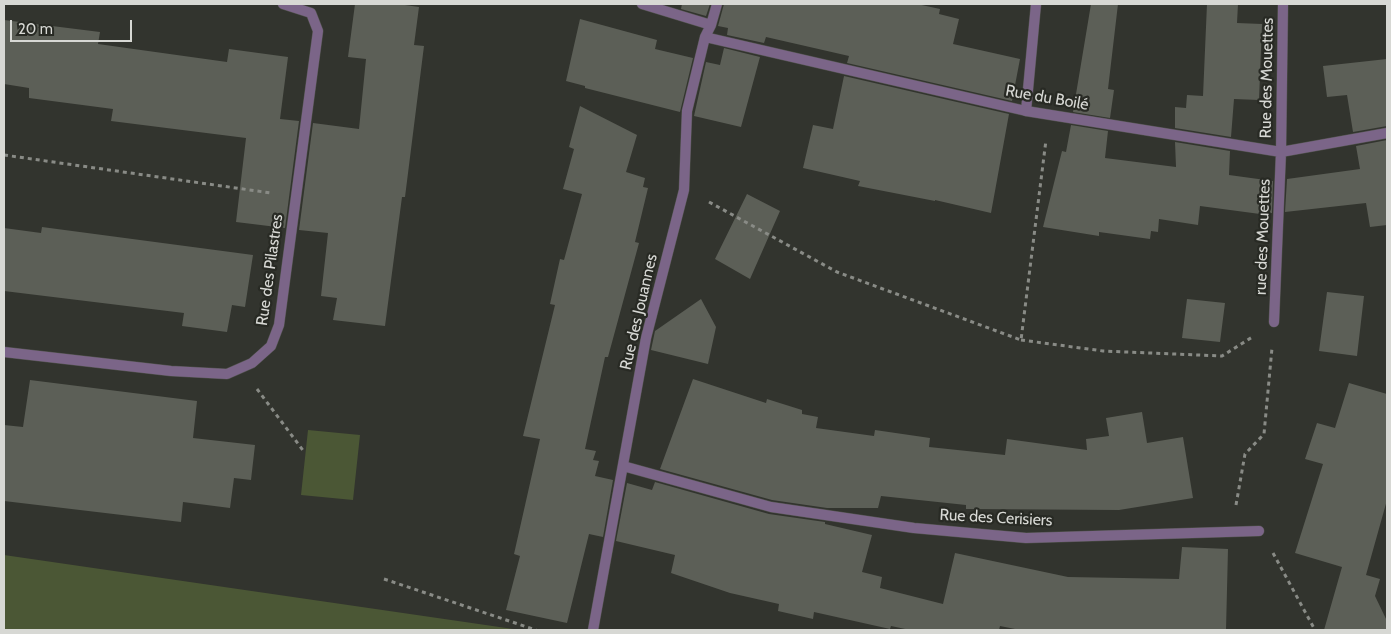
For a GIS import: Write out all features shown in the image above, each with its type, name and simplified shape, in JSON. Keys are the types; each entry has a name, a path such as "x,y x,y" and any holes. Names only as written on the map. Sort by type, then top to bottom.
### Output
{"street":[{"name":"Rue des Pilastres","path":"4,352 172,371 227,374 252,363 271,346 279,325 318,32 311,13 283,4"},
{"path":"642,4 711,25"},
{"name":"Rue des Jouannes","path":"593,630 646,338 684,190 687,112 705,37 711,25 717,4"},
{"path":"1026,110 1036,4"},
{"name":"Rue des Mouettes","path":"1281,152 1284,4"},
{"name":"Rue du Boilé","path":"705,37 1026,110 1281,152 1387,134"},
{"name":"rue des Mouettes","path":"1274,322 1281,152"},
{"name":"Rue des Cerisiers","path":"623,466 771,507 914,528 1026,538 1259,531"}],"path":[{"path":"1021,340 1049,114"},
{"path":"4,155 295,196"},
{"path":"702,198 837,272 1021,340 1103,351 1222,356 1274,322"},
{"path":"1231,532 1245,454 1264,434 1274,322"},
{"path":"256,388 305,453"},
{"path":"1259,531 1277,559 1316,630"},
{"path":"384,579 536,630"}],"green space":[{"path":"308,430 360,435 353,500 301,495"},
{"path":"4,555 520,630 4,630"}],"building":[{"path":"355,4 398,4 419,7 414,45 424,46 405,197 402,197 385,326 333,320 337,298 321,296 328,233 299,230 313,123 359,129 366,59 348,57"},
{"path":"682,4 710,4 706,16 681,9"},
{"path":"724,4 917,4 940,9 939,14 959,19 953,44 1020,59 1012,101 847,63 849,56 766,37 764,43 727,35 728,28 718,26"},
{"path":"1091,4 1118,4 1108,89 1114,90 1110,118 1073,112"},
{"path":"1207,4 1238,4 1237,23 1262,24 1259,100 1234,99 1231,137 1175,128 1175,107 1186,108 1187,95 1203,96"},
{"path":"580,19 657,40 655,49 693,58 680,112 585,88 585,86 566,81"},
{"path":"4,20 100,32 98,44 227,62 229,49 288,57 280,119 299,121 285,228 236,222 246,138 111,121 113,109 29,98 29,88 4,84"},
{"path":"724,48 760,57 741,127 694,116 706,62 720,65"},
{"path":"1387,59 1387,126 1353,132 1347,95 1327,97 1323,66"},
{"path":"844,76 1009,114 991,213 935,200 858,186 860,181 803,168 813,125 833,129"},
{"path":"580,106 637,135 626,172 645,178 643,187 648,188 635,242 639,243 608,357 605,357 585,449 596,451 593,460 599,461 595,476 613,480 603,537 589,534 567,623 506,610 520,556 514,554 540,439 523,436 555,305 550,304 560,259 564,260 582,194 563,189 574,149 569,147"},
{"path":"1071,125 1108,131 1105,158 1176,167 1175,142 1230,151 1229,175 1273,181 1272,213 1260,214 1200,206 1198,225 1159,219 1158,232 1151,231 1150,239 1099,232 1099,236 1043,227 1062,151 1066,152"},
{"path":"1387,140 1387,225 1370,227 1366,203 1285,212 1287,179 1360,169 1356,146"},
{"path":"747,194 780,211 750,279 715,259"},
{"path":"42,227 253,255 245,307 232,305 227,332 182,326 184,313 4,291 4,228 41,233"},
{"path":"1327,292 1364,296 1357,356 1319,351"},
{"path":"701,299 716,327 708,364 651,350 655,331"},
{"path":"1187,299 1225,303 1220,342 1182,338"},
{"path":"693,379 766,403 767,399 802,410 802,414 818,417 816,428 874,436 875,430 930,438 929,447 1005,455 1007,439 1087,450 1086,439 1109,436 1106,418 1142,412 1147,443 1183,437 1193,498 1119,510 966,509 966,505 881,496 878,508 827,508 772,500 660,469"},
{"path":"30,380 197,401 193,438 255,445 251,480 234,478 230,508 183,502 181,522 4,501 4,425 23,427"},
{"path":"1349,383 1387,394 1387,500 1366,575 1380,579 1375,596 1387,621 1387,630 1324,630 1342,567 1295,553 1323,464 1305,459 1317,423 1335,428"},
{"path":"655,482 769,514 825,522 825,524 872,535 862,572 882,577 880,588 943,604 955,553 1068,577 1179,579 1182,547 1228,549 1226,630 1020,630 1000,626 999,630 910,630 891,626 890,629 814,612 813,619 778,611 779,604 730,593 671,573 675,555 616,541 627,483 652,490"}]}
